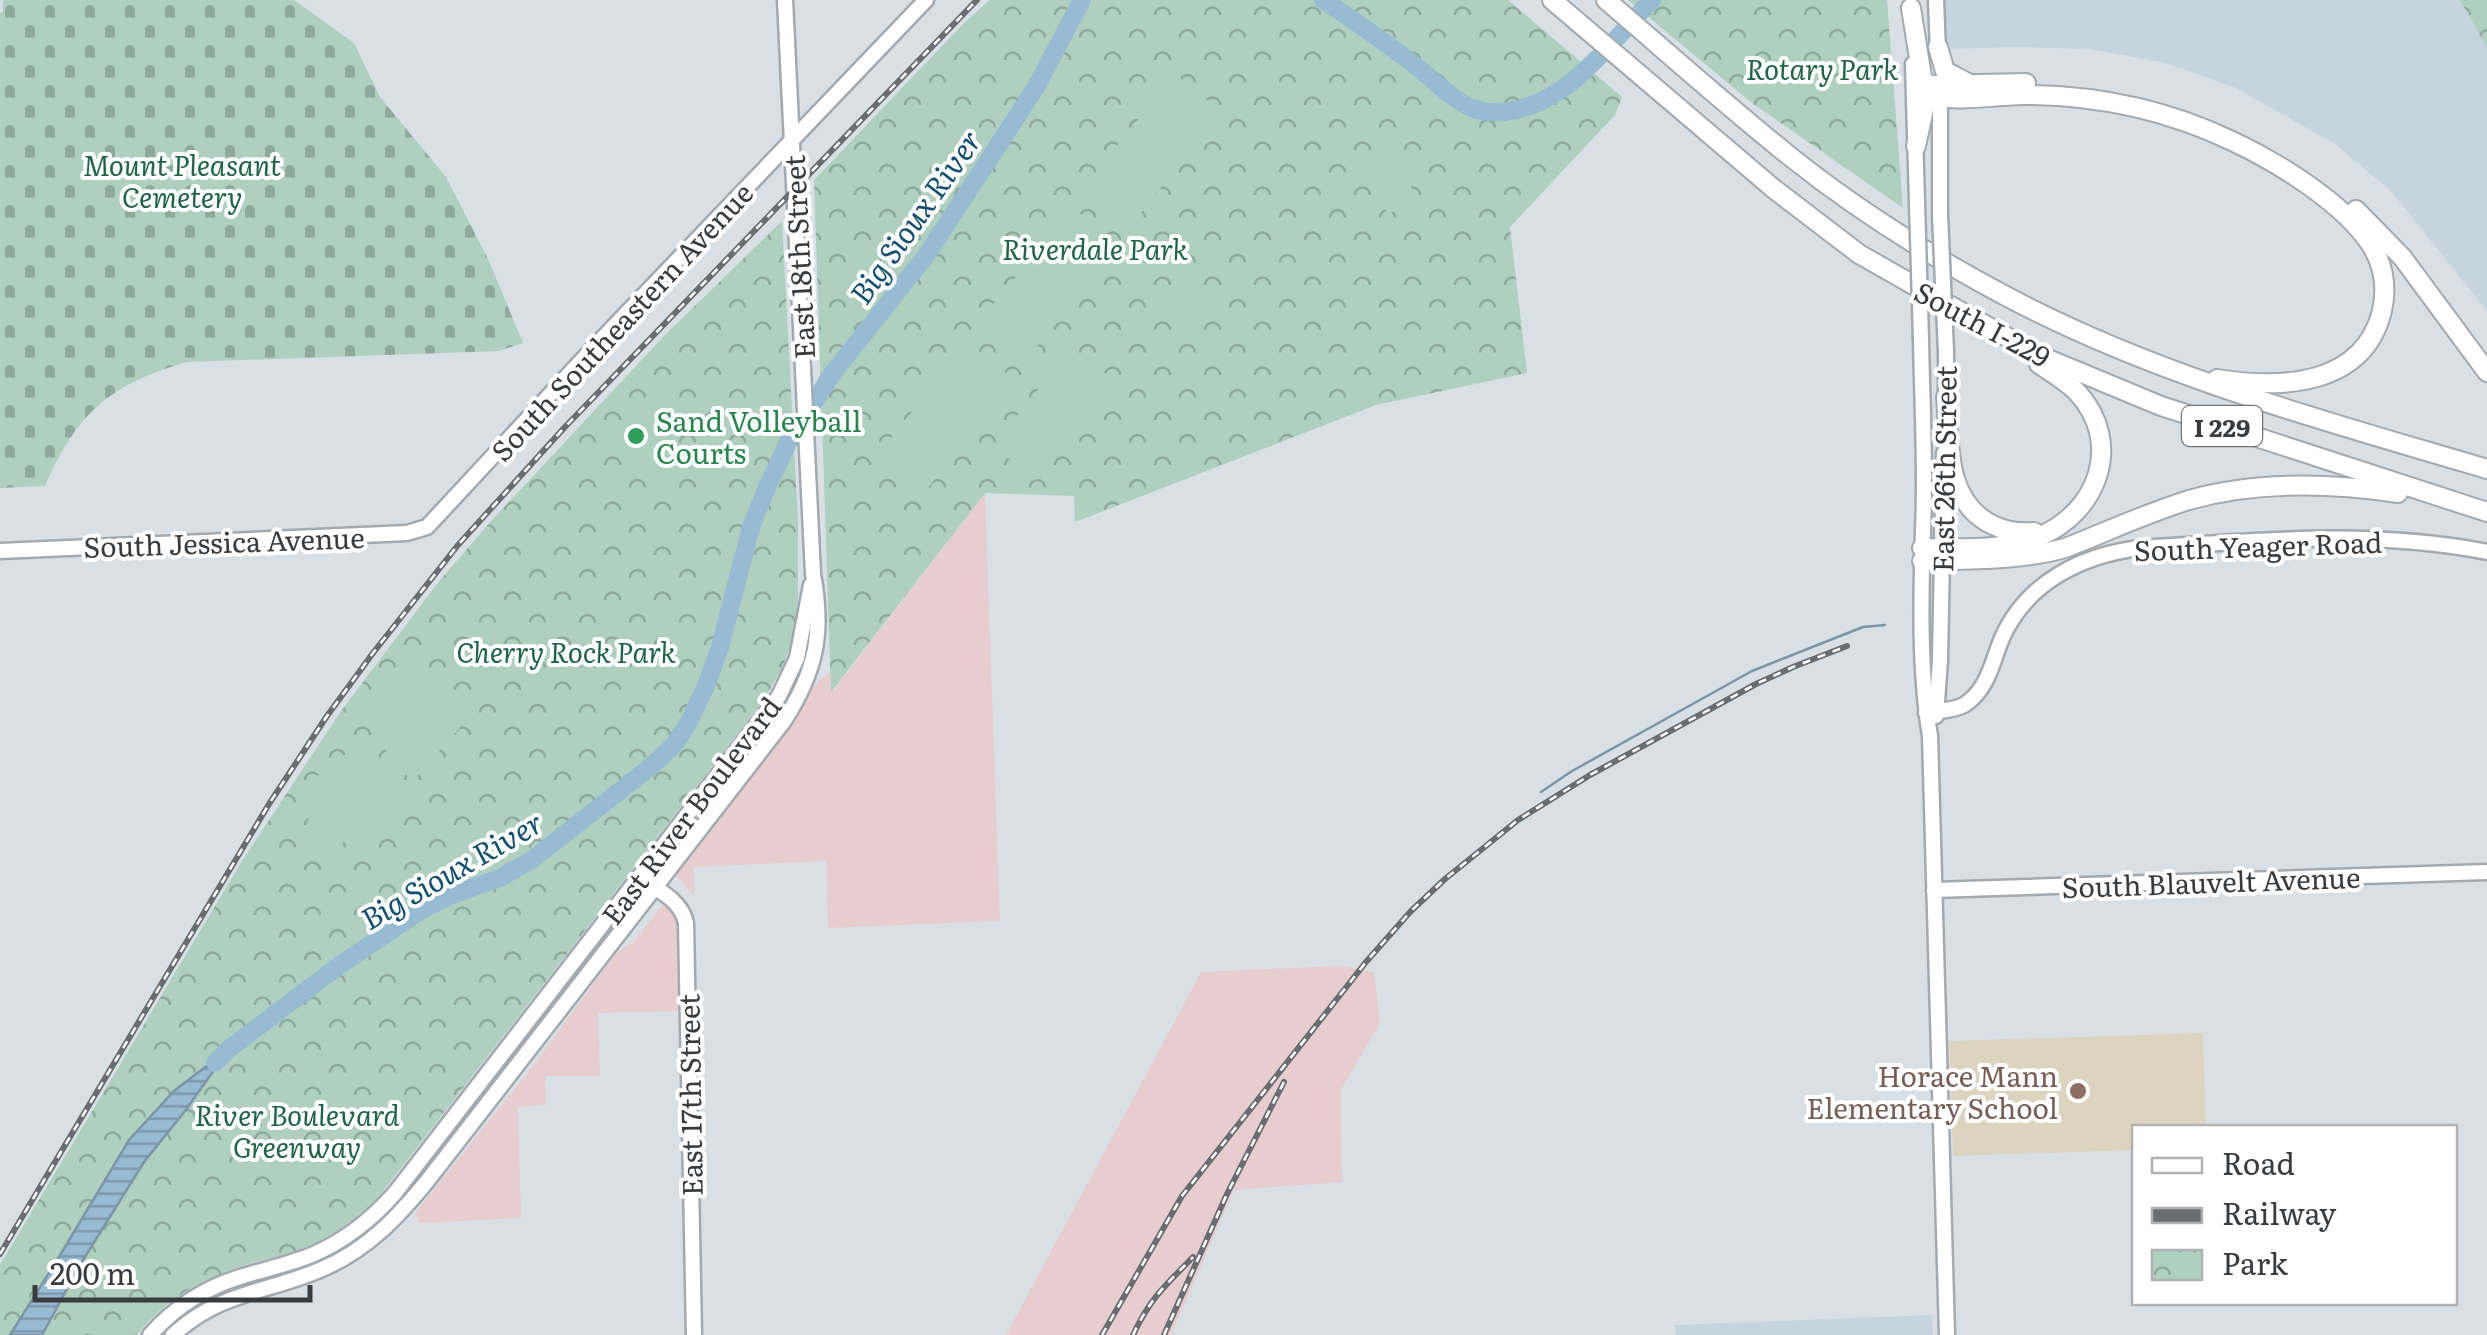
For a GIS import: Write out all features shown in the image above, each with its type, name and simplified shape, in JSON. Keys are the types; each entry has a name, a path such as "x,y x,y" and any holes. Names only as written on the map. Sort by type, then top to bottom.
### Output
{"highway":[{"name":"South I-229","path":"1552,0 1774,189 1860,254 2043,357 2161,406 2484,512"},
{"name":"South I-229","path":"1606,0 1792,158 1890,227 1999,293 2139,358 2236,394 2487,469"},
{"path":"1911,4 1922,77 1936,91 2074,96 2154,112 2208,130 2256,153 2307,185 2361,231 2381,266 2384,301 2378,326 2363,350 2330,374 2295,382 2244,382 2208,378 2139,358"},
{"path":"1938,47 1946,71 1978,84"},
{"path":"1936,91 1978,84 2048,83 2120,92 2202,115 2279,152 2329,187 2387,240 2487,372"},
{"path":"1916,146 1936,91"},
{"path":"1932,554 2013,544 2042,535 2069,520 2086,502 2098,478 2100,450 2094,422 2075,390 1973,318"},
{"path":"1946,397 1952,469 1966,503 1982,519 2006,531 2030,532 2058,526"},
{"path":"1932,554 2045,554 2185,501 2258,488 2311,485 2369,489 2484,512"}],"main road":[{"name":"East 18th Street","path":"785,0 813,574"},
{"name":"South Southeastern Avenue","path":"442,514 500,447 926,0"},
{"name":"East 26th Street","path":"1932,554 1946,397 1936,0"},
{"name":"East 26th Street","path":"1911,4 1932,554 1930,757 1947,1335"},
{"name":"South Jessica Avenue","path":"0,551 406,534 427,528 442,514"},
{"name":"South Yeager Road","path":"1931,712 1953,710 1976,696 2011,622 2040,586 2065,569 2113,551 2359,537 2421,541 2487,552"},
{"name":"East River Boulevard","path":"150,1335 176,1310 207,1290 315,1254 380,1210 786,684 801,644 813,574"},
{"name":"East River Boulevard","path":"173,1335 215,1305 340,1260 376,1237 428,1180 784,721 800,694 818,635 813,574"},
{"name":"South Blauvelt Avenue","path":"1934,890 2487,872"},
{"name":"East 17th Street","path":"639,878 681,908 686,924 694,1335"}],"shaded area":[{"path":"1944,0 2460,0 2487,48 2487,311 2391,191 2335,144 2236,88 2166,63 2089,49 1947,49"},
{"path":"985,493 1000,921 828,928 826,861 694,867 694,896 672,872 797,707 820,679 831,672 833,691"},
{"path":"663,904 679,922 682,1011 598,1013 600,1076 545,1076 546,1105 518,1107 521,1218 419,1223 415,1213 529,1071 616,953 634,941"},
{"path":"1341,966 1374,972 1380,1023 1341,1090 1342,1182 1234,1190 1171,1335 1006,1335 1201,972"},
{"name":"Horace Mann Elementary School","path":"2203,1033 2206,1125 2132,1125 2132,1150 1953,1156 1949,1041"},
{"path":"1932,1315 1933,1335 1676,1335 1675,1325"}],"green space":[{"name":"Mount Pleasant Cemetery","path":"3,0 294,0 354,43 380,97 446,177 488,259 523,343 499,351 187,362 137,380 99,405 70,439 45,486 0,488"},
{"name":"Riverdale Park","path":"990,0 1508,0 1622,97 1615,115 1510,227 1527,373 1376,405 1075,522 1074,496 985,493 831,692 814,180"},
{"name":"Rotary Park","path":"1628,0 1887,0 1903,208 1752,103"},
{"path":"2460,0 2487,0 2487,48"},
{"path":"1175,74 1222,112 1126,231 1079,193"},
{"path":"1399,143 1416,205 1387,214 1369,151"},
{"path":"1072,207 1119,245 1023,364 976,326"},
{"name":"Cherry Rock Park","path":"782,221 798,520 798,593 791,644 765,698 374,1203 318,1242 233,1269 193,1287 157,1313 137,1335 0,1335 0,1265 242,861 341,711 437,584 492,520 663,337"},
{"path":"1161,290 1211,294 1209,318 1159,314"},
{"path":"968,342 1014,380 919,499 872,461"},
{"path":"1072,347 1115,381 1036,480 993,446"},
{"path":"639,422 682,464 664,482 622,440"},
{"path":"401,658 470,704 471,715 413,781 386,750 376,722 382,694"},
{"path":"364,743 403,808 401,817 318,854 307,813 311,786 330,765"}],"water":[{"path":"229,1049 144,1162 42,1335 10,1335 129,1140 174,1091"}],"waterway":[{"name":"Big Sioux River","path":"215,1063 337,967 420,911 500,878 533,859 674,745 706,686 751,527 788,443 832,374 926,256 1036,87 1082,0"},
{"name":"Big Sioux River","path":"1323,0 1394,49 1457,100 1494,112 1539,102 1571,83 1652,0"},
{"path":"1541,792 1752,671 1863,627 1885,625"}],"railway":[{"path":"0,1254 269,804 373,653 458,545 564,428 977,0"},
{"path":"1102,1335 1182,1196 1366,962 1445,879 1518,820 1590,775 1756,684 1847,646"},
{"path":"1164,1335 1227,1194 1284,1082"},
{"path":"1133,1335 1166,1284 1193,1257"}],"place":[{"name":"Sand Volleyball Courts","path":"636,436"},
{"name":"Horace Mann Elementary School","path":"2078,1091"}],"park label":[{"name":"River Boulevard Greenway","path":"297,1130"}]}
